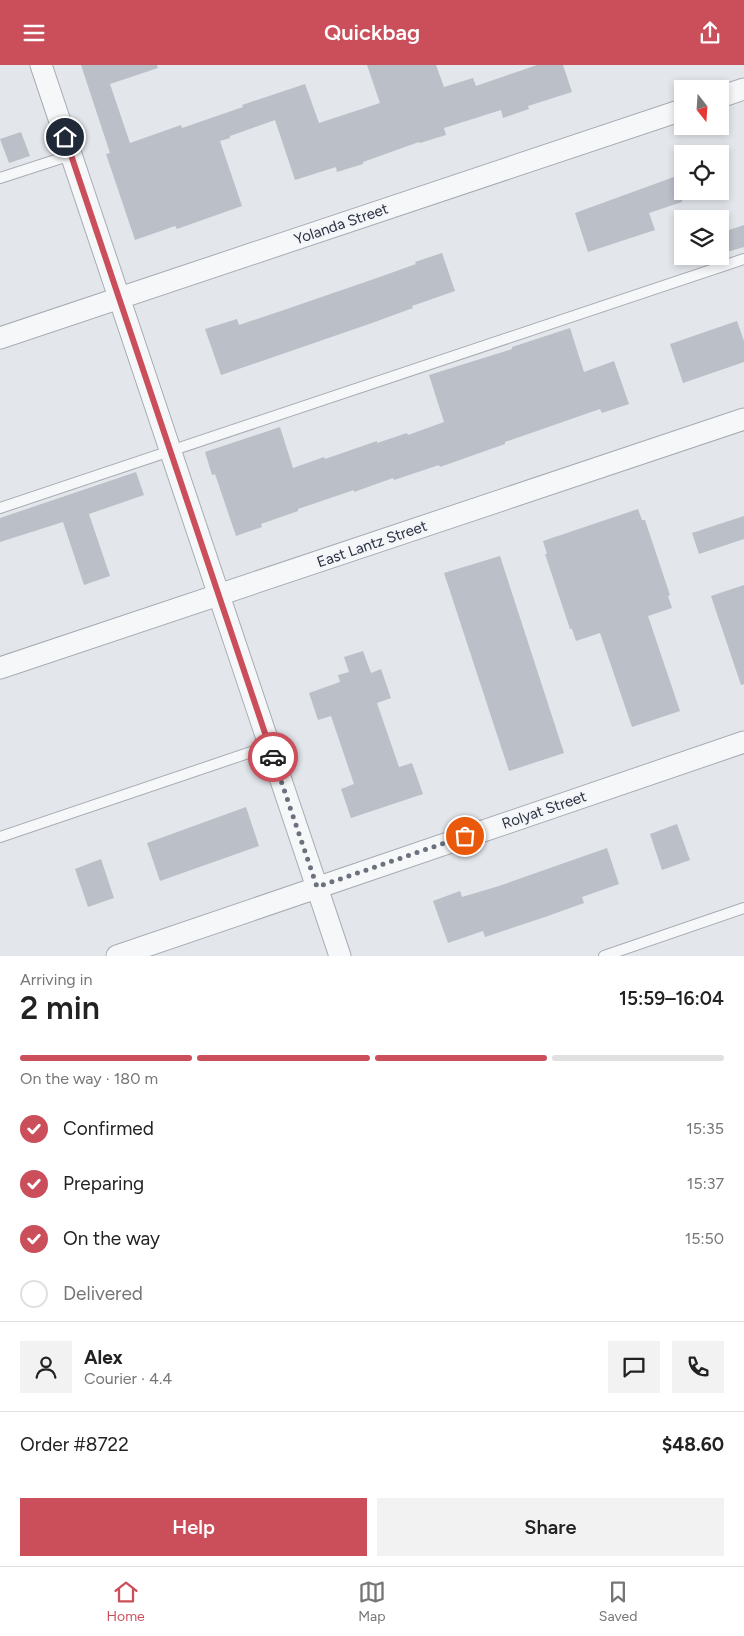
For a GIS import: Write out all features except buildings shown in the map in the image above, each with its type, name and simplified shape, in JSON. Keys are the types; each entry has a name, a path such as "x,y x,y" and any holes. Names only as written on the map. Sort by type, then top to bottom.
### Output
{"street":[{"path":"41,65 340,956"},
{"path":"729,94 744,89"},
{"name":"Yolanda Street","path":"0,338 674,113"},
{"name":"East Lantz Street","path":"0,669 744,419"},
{"name":"Rolyat Street","path":"116,956 744,742"}],"lane":[{"path":"0,179 71,155"},
{"path":"0,508 744,259"},
{"path":"0,837 269,746"},
{"path":"604,956 744,908"}],"way so far":[{"path":"273,757 317,887 465,836"}],"route":[{"path":"65,137 273,757"}]}
